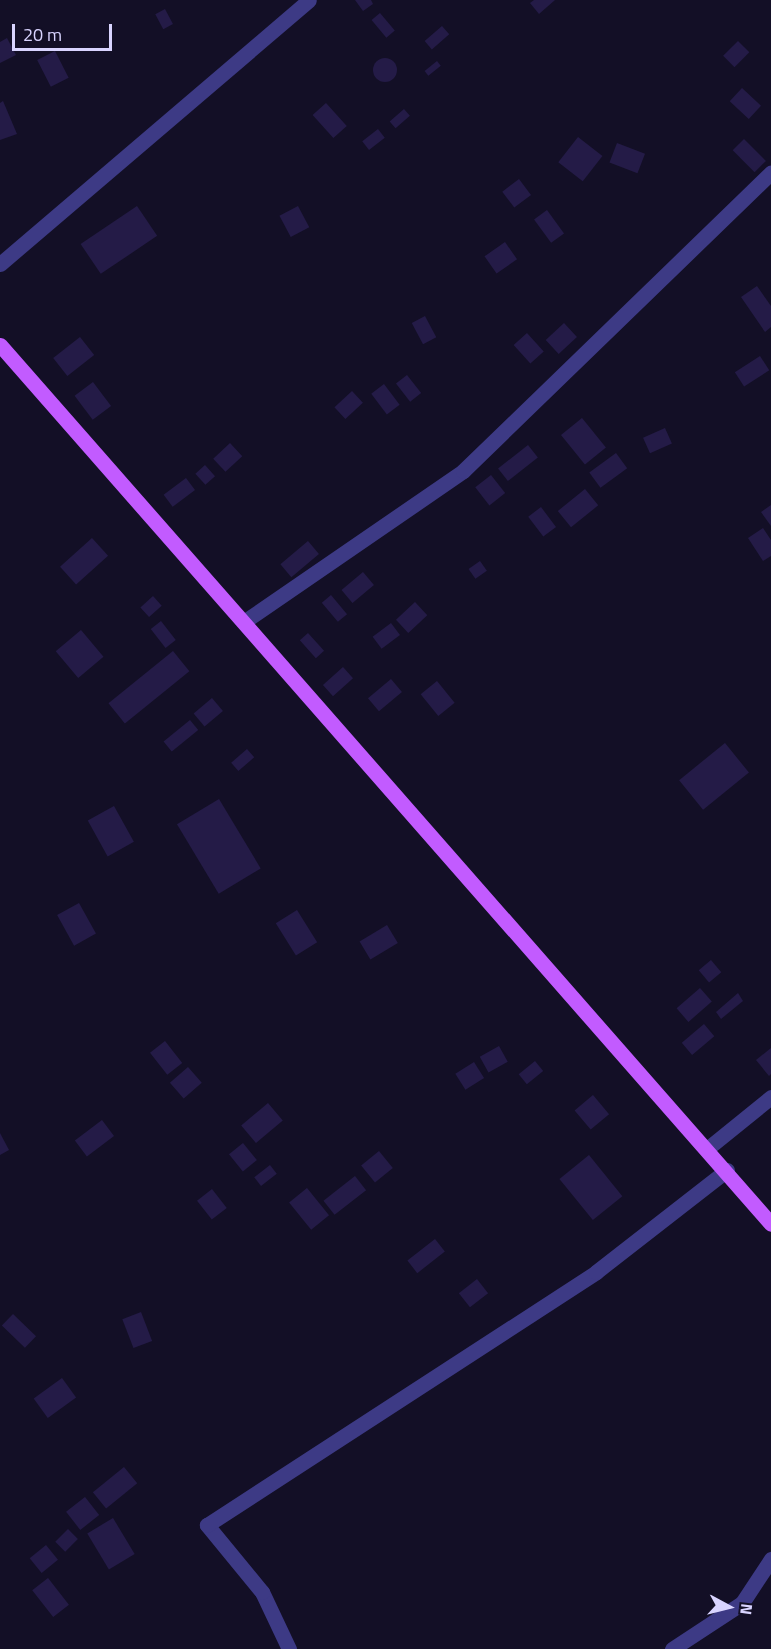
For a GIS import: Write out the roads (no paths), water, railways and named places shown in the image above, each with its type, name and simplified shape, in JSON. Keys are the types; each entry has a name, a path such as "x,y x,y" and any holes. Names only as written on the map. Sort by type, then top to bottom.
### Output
{"main road":[{"path":"0,345 708,1148 771,1224"}],"street":[{"path":"0,264 309,0"},
{"path":"245,621 463,471 771,173"},
{"path":"708,1148 771,1096"},
{"path":"289,1649 262,1592 207,1525 596,1272 727,1170"},
{"path":"672,1649 742,1603 771,1559"}]}
